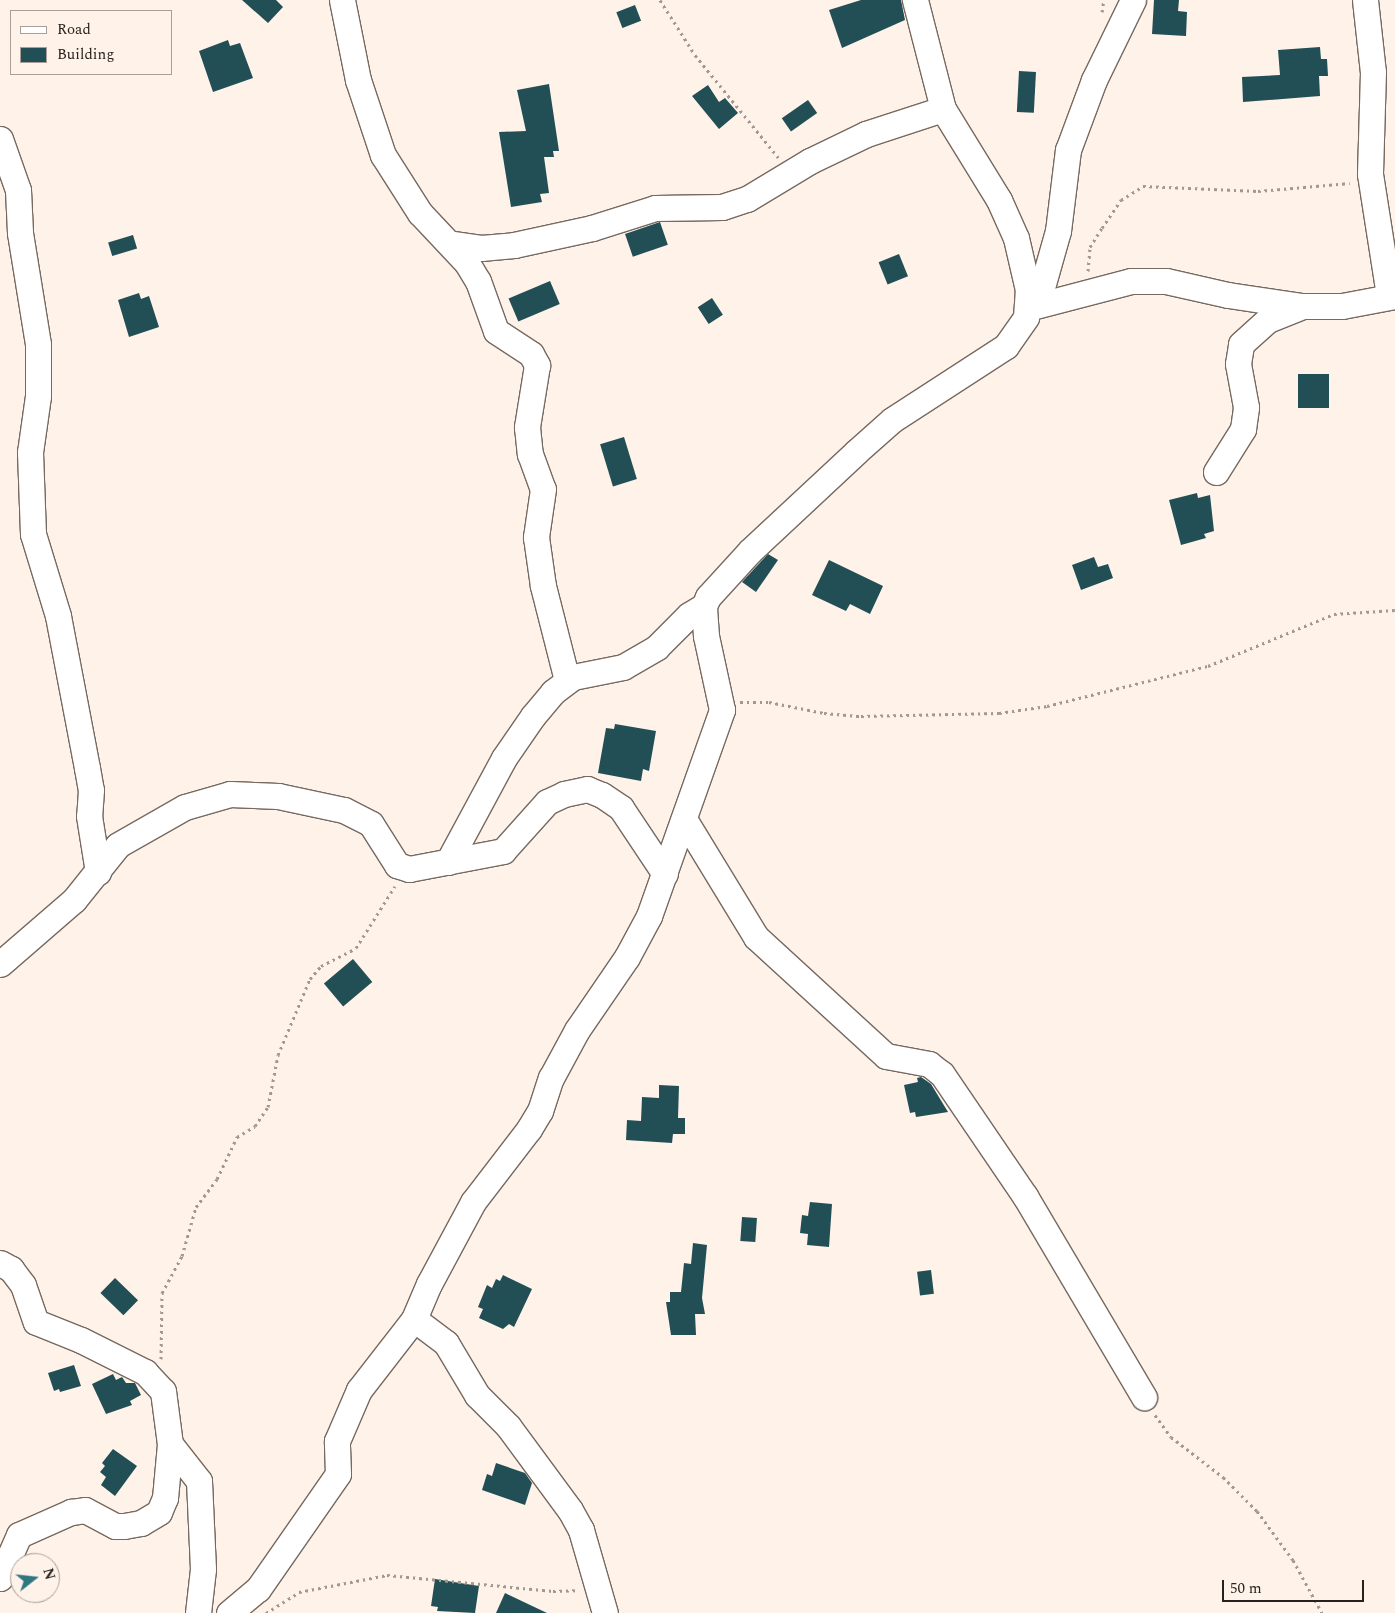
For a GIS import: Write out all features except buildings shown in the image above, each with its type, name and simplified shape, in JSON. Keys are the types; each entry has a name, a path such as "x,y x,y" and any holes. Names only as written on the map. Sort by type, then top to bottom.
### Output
{"street":[{"path":"342,0 358,80 384,155 420,213 452,244 478,281 496,331 530,354 537,365 527,427 530,454 543,489 536,537 543,586 567,680"},
{"path":"915,0 943,109 1007,217 1025,271 1032,306"},
{"path":"448,862 481,798 521,733 542,705 567,680 623,667 657,647 689,615 704,606 720,582 750,550 892,420 1006,346 1021,328 1032,306 1058,231 1068,150 1094,80 1132,0"},
{"path":"1032,306 1131,281 1166,281 1228,295 1302,306 1342,306 1392,296 1370,183 1373,72 1364,0"},
{"path":"452,244 481,248 514,245 592,228 655,208 714,209 747,199 866,134 943,109"},
{"path":"0,139 18,190 20,232 38,344 39,387 30,452 34,534 58,616 92,790 89,816 98,872"},
{"path":"1216,472 1236,443 1246,417 1238,364 1241,344 1268,320 1302,306"},
{"path":"229,1613 258,1589 338,1474 336,1441 358,1390 414,1319 429,1284 473,1202 540,1111 551,1078 577,1030 649,916 720,721 722,703 706,636 704,606"},
{"path":"0,964 74,900 122,842 185,807 212,798 253,793 314,802 358,816 371,824 397,865 409,870 503,851 546,802 564,794 587,789 602,795 621,808 665,874"},
{"path":"684,819 756,938 886,1056 929,1064 942,1074 1025,1196 1144,1397"},
{"path":"0,1263 10,1269 23,1285 36,1322 129,1364 158,1384 165,1398 170,1444 165,1498 159,1512 141,1523 124,1526 115,1526 85,1510 71,1512 19,1535 0,1578"},
{"path":"414,1319 446,1343 477,1395 508,1426 570,1510 581,1530 605,1613"},
{"path":"170,1444 199,1481 203,1569 198,1613"}],"path":[{"path":"660,0 695,54 792,173"},
{"path":"1068,297 1086,278 1090,247 1121,200 1143,186 1258,191 1370,183"},
{"path":"722,703 770,702 824,713 861,716 999,713 1048,706 1208,666 1334,614 1395,610"},
{"path":"158,1384 164,1331 162,1293 182,1256 196,1207 217,1179 237,1137 255,1126 268,1107 278,1055 314,972 338,955 356,948 388,894 409,870"},
{"path":"1144,1397 1171,1436 1223,1477 1257,1510 1293,1560 1322,1613"},
{"path":"266,1613 299,1592 387,1575 553,1591 598,1589"}]}
